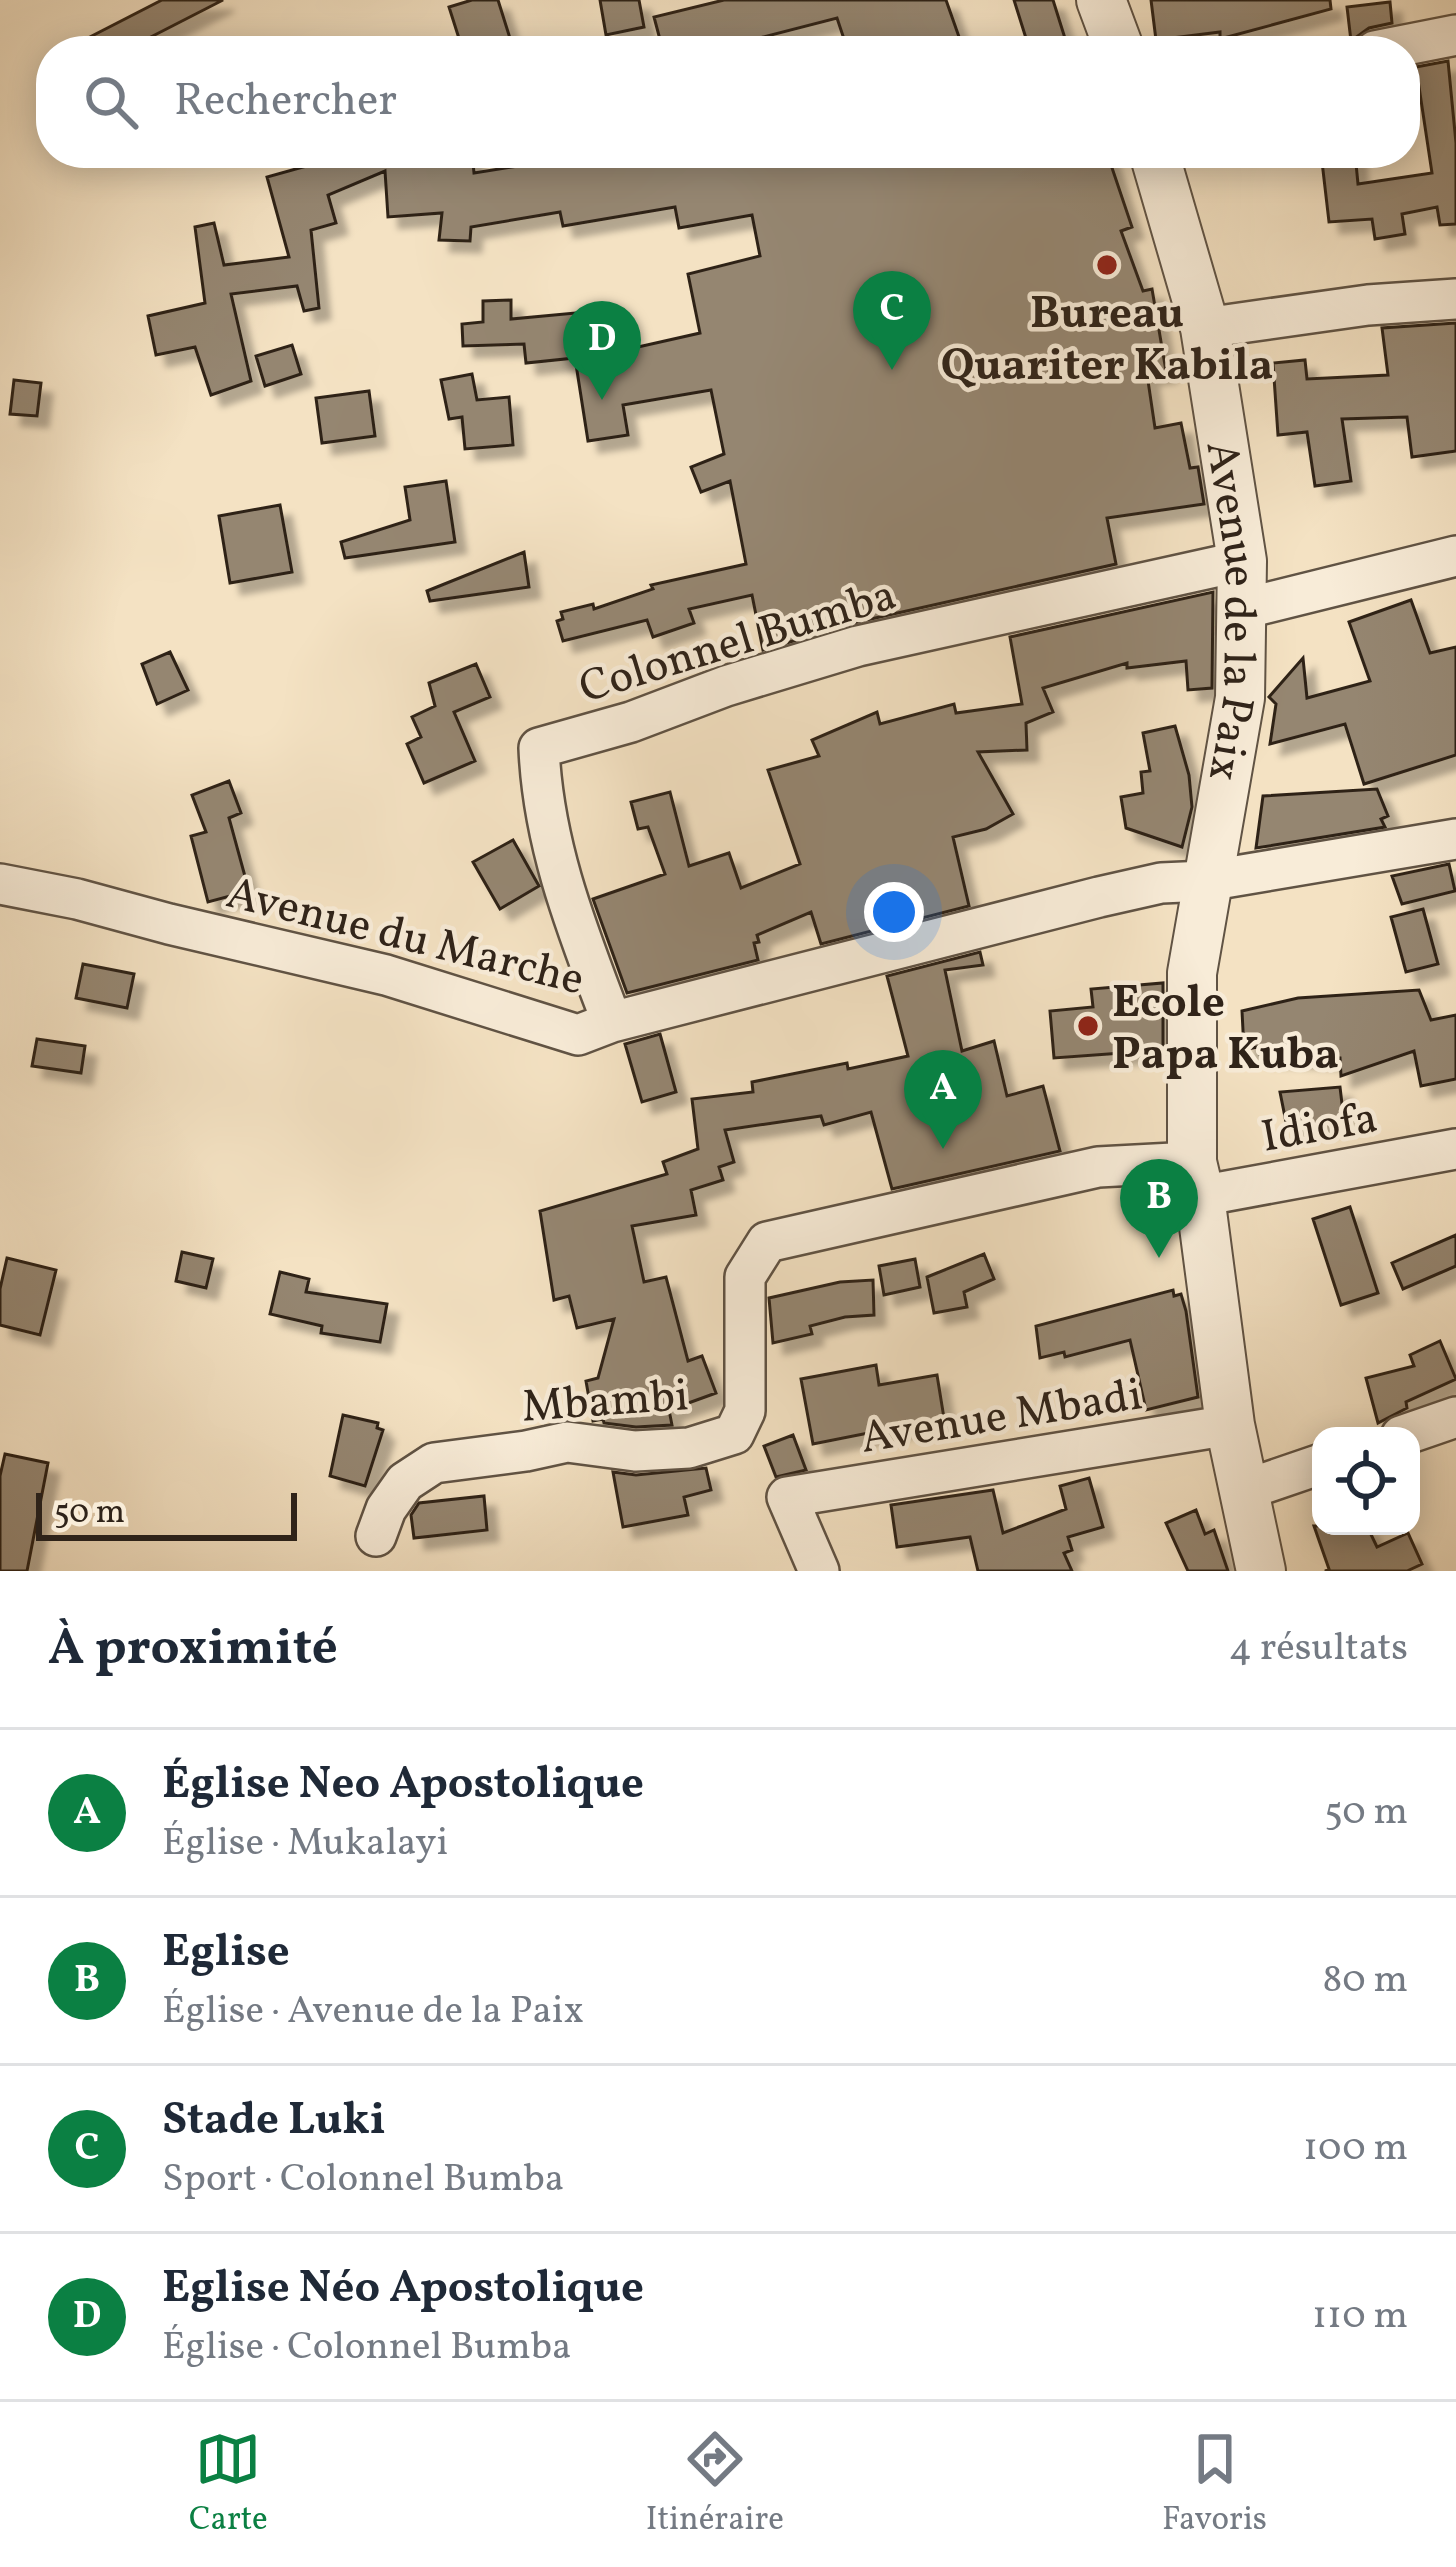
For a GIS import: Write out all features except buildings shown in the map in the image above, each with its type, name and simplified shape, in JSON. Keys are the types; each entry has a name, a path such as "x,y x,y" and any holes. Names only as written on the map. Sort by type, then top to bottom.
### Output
{"street":[{"path":"1101,0 1114,36"},
{"path":"1420,42 1456,34"},
{"name":"Avenue de la Paix","path":"1158,168 1205,328 1242,561 1240,698 1192,973 1196,1179 1230,1425 1261,1571"},
{"path":"1205,328 1456,298"},
{"path":"1242,609 1456,556"},
{"name":"Colonnel Bumba","path":"612,1022 556,865 541,796 539,748 858,646 1242,561"},
{"name":"Avenue du Marche","path":"0,884 77,898 386,975 578,1035 612,1022 1161,883 1207,880 1456,839"},
{"name":"Idiofa","path":"734,1434 746,1411 745,1277 767,1242 1098,1167 1196,1179 1456,1149"},
{"path":"1420,1429 1456,1417"},
{"name":"Avenue Mbadi","path":"819,1571 788,1497 1230,1425"},
{"name":"Mbambi","path":"376,1536 386,1509 405,1482 434,1463 567,1442 635,1450 689,1448 734,1434"},
{"path":"1242,1491 1312,1467"}],"place":[{"name":"Bureau Quariter Kabila","path":"1107,265"},
{"name":"Stade Luki","path":"892,370"},
{"name":"Eglise Néo Apostolique","path":"602,400"},
{"name":"Ecole Papa Kuba","path":"1088,1026"},
{"name":"Église Neo Apostolique","path":"943,1149"},
{"name":"Eglise","path":"1159,1258"}]}
